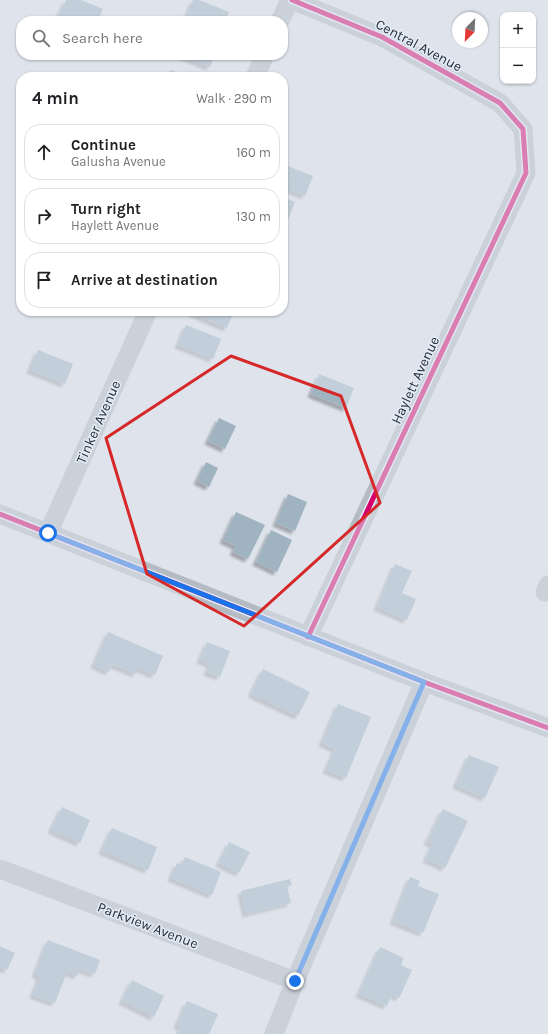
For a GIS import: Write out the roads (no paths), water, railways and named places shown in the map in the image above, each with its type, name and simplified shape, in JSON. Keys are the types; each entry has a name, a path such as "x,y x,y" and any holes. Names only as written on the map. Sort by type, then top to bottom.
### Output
{"street":[{"path":"283,16 291,0"},
{"name":"Central Avenue","path":"291,0 389,41 500,103 523,129"},
{"path":"257,72 263,60"},
{"name":"Haylett Avenue","path":"308,637 526,173 523,129"},
{"name":"Tinker Avenue","path":"48,533 146,316"},
{"path":"0,514 308,637 548,728"},
{"path":"274,1034 295,981 424,682"},
{"name":"Parkview Avenue","path":"0,869 295,981"}]}
